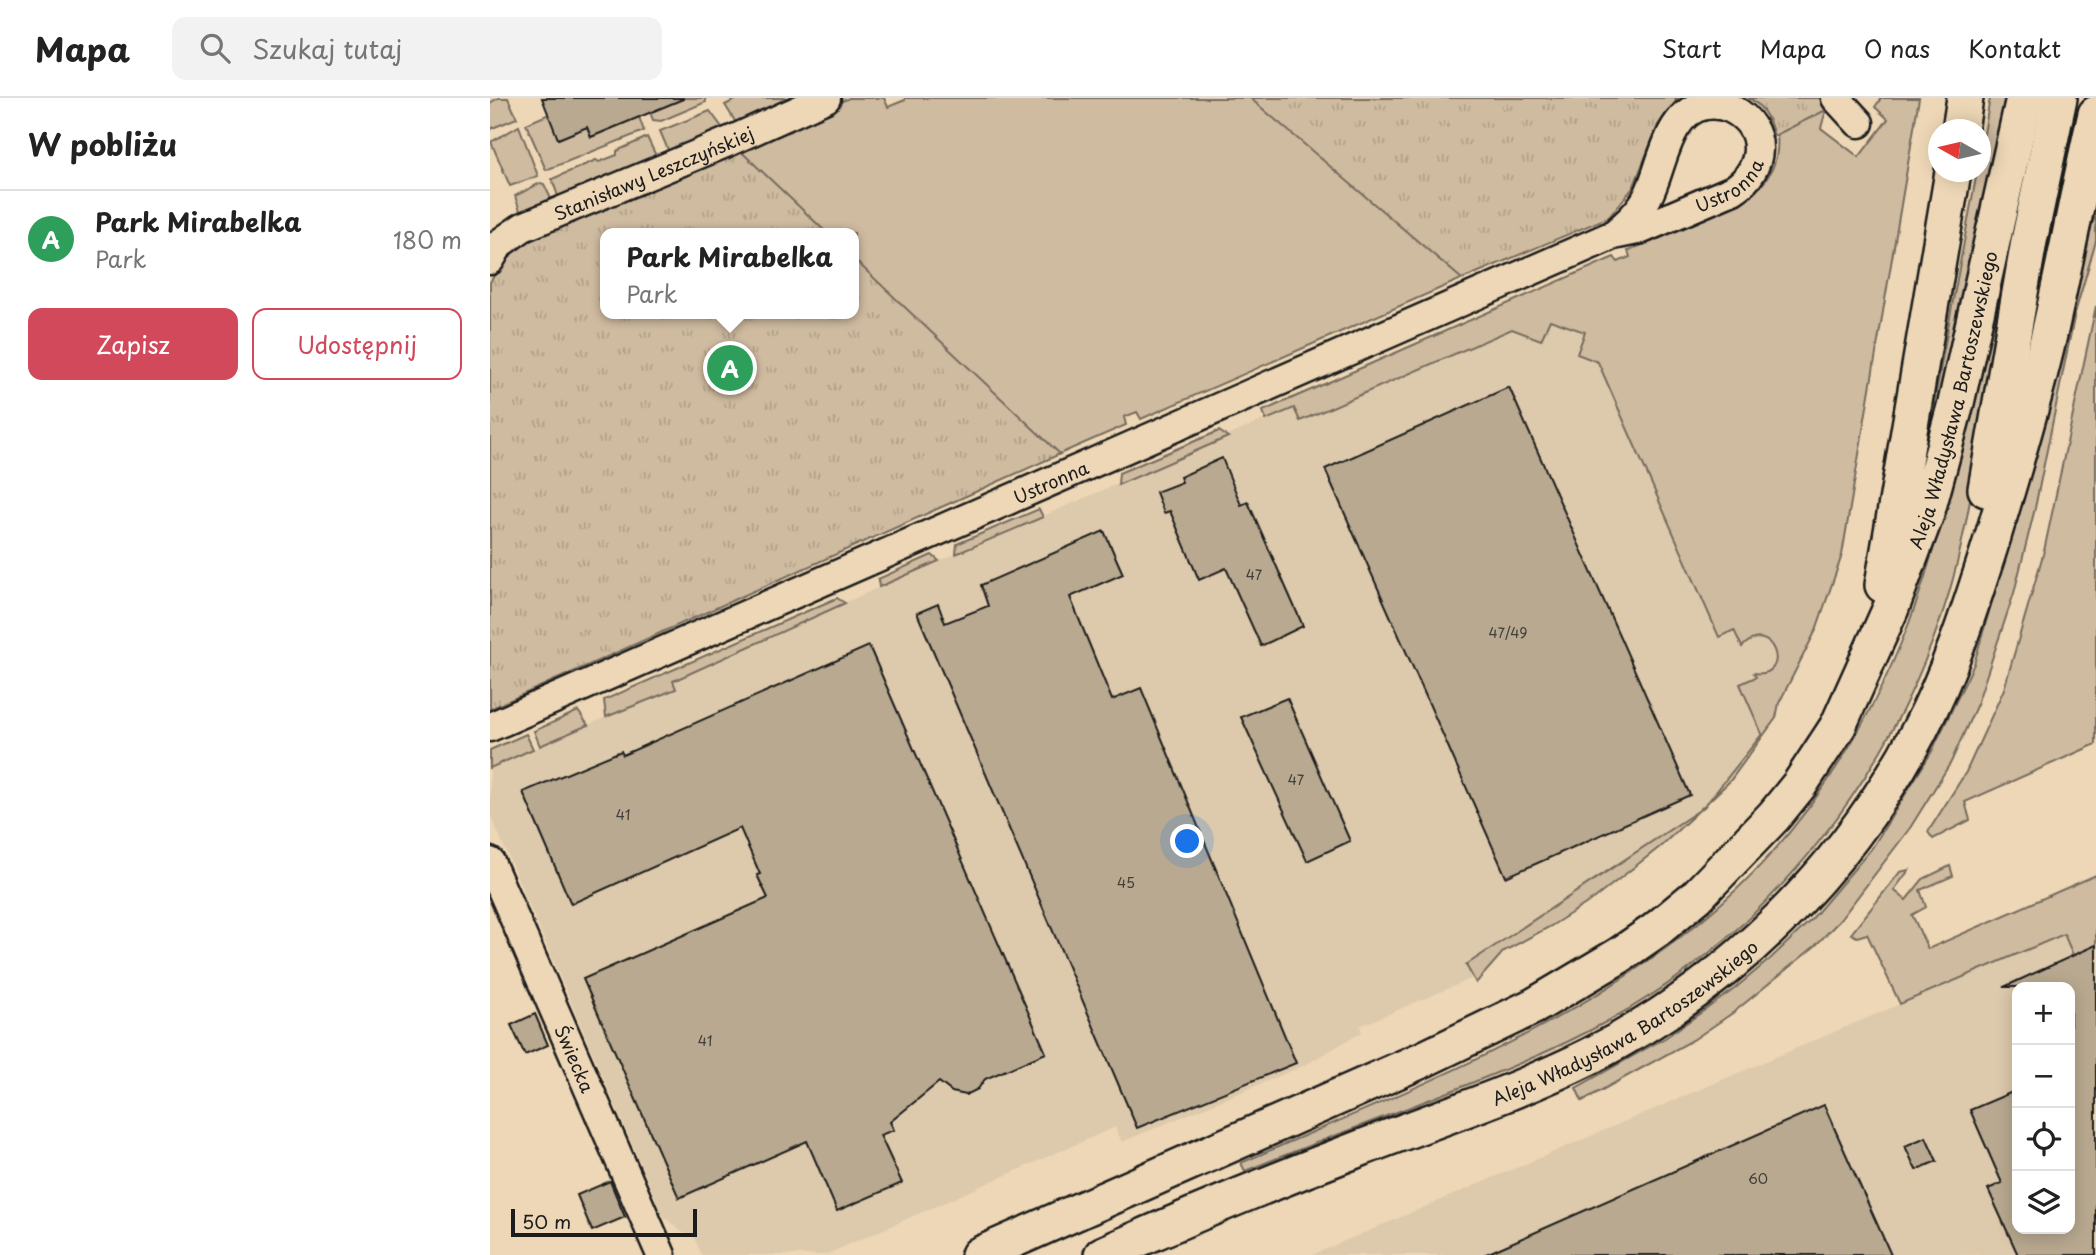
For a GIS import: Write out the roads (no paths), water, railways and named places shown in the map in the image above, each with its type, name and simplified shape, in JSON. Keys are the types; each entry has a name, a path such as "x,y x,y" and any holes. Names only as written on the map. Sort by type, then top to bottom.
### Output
{"main road":[{"path":"1961,119 1965,98"},
{"name":"Aleja Władysława Bartoszewskiego","path":"979,1255 1496,1025 1575,983 1620,955 1697,896 1774,816 1800,784 1838,726 1906,569 1944,454 2024,98"},
{"name":"Aleja Władysława Bartoszewskiego","path":"1975,593 1979,528 2006,388 2029,241 2059,98"},
{"name":"Aleja Władysława Bartoszewskiego","path":"1102,1255 1353,1151 1546,1076 1618,1041 1702,986 1762,937 1833,862 1867,818 1895,774 1925,718 1945,676 1975,593 2013,473 2045,351 2090,171 2096,114"},
{"name":"Aleja Władysława Bartoszewskiego","path":"1852,693 1875,620 1884,578 1951,182"}],"street":[{"name":"Stanisławy Leszczyńskiej","path":"493,243 523,227 827,98"},
{"path":"1836,98 1859,123"},
{"name":"Ustronna","path":"490,727 1613,236 1642,229 1733,190 1746,182 1755,168 1759,148 1754,130 1744,117 1730,107 1714,104 1700,106 1686,114 1674,131 1647,198 1613,236"},
{"name":"Świecka","path":"490,862 661,1255"}],"place":[{"name":"Park Mirabelka","path":"730,368"}]}
